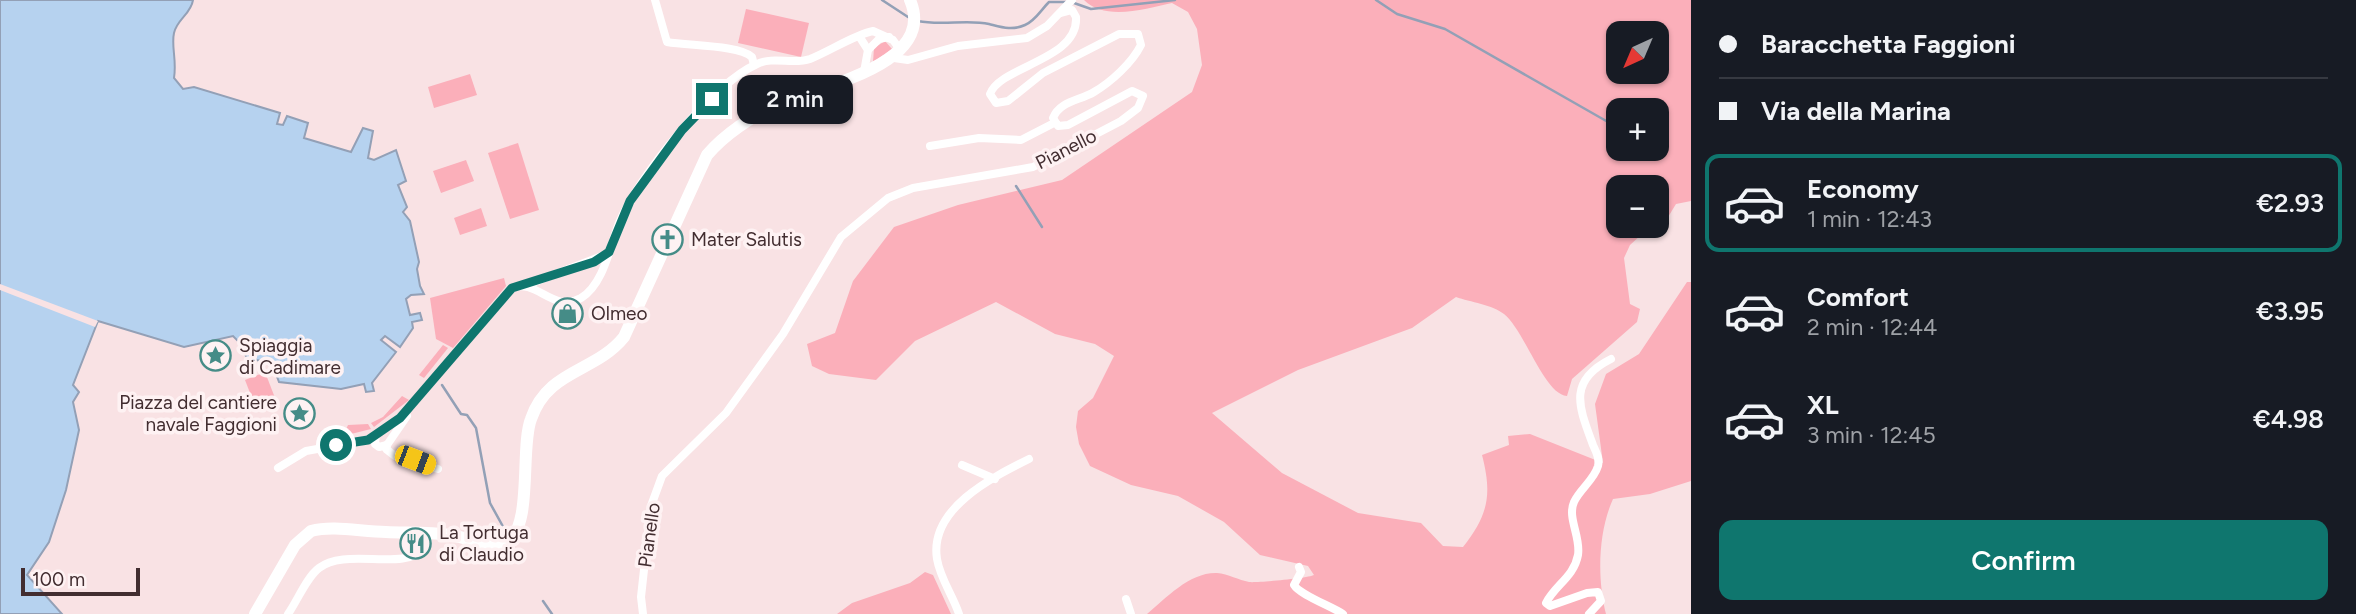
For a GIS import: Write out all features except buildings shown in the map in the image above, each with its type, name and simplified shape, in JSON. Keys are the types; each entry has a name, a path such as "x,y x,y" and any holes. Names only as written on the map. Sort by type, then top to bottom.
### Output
{"main road":[{"path":"255,614 295,545 311,531 429,533 497,544 510,540 520,527 524,452 530,420 539,401 564,376 601,358 624,337 707,155 730,133 777,105 864,72 897,55 912,23 910,0"}],"street":[{"path":"655,0 667,42 713,49 737,48 752,57 754,65"},
{"path":"527,285 548,298 572,302 584,296 594,284 630,201 682,130 727,86 754,65 771,60 804,61 873,31 889,37 897,55 908,60 958,46 1027,38 1039,33 1062,13 1072,0"},
{"name":"Pianello","path":"643,614 641,597 651,506 662,476 726,413 783,334 847,230 888,198 913,188 1033,167 1121,121 1138,108 1143,96 1132,91 1068,125 1058,126 1053,118 1059,107 1094,92 1130,61 1141,45 1138,34 1119,34 1043,73 1008,101 996,103 990,94 997,84 1037,63 1075,29 1076,17 1072,10 1062,13"},
{"path":"859,37 868,50"},
{"path":"864,72 868,50 879,39 889,37"},
{"path":"930,146 979,138 1021,139 1054,123"},
{"path":"438,469 395,456 386,449 413,406 505,293 516,286 527,285 594,262 609,252"},
{"path":"1589,614 1601,600 1598,593 1587,593 1550,606 1546,603 1575,566 1578,542 1572,513 1574,502 1598,465 1579,398 1581,386 1592,371 1611,359"},
{"path":"278,468 306,451 368,440 413,406"},
{"path":"376,434 375,444 379,447 387,445"},
{"path":"959,614 936,556 939,527 970,495 1029,459"},
{"path":"962,465 995,479"},
{"path":"288,614 319,568 333,561 415,556 426,548 429,533"},
{"path":"1299,567 1301,572 1294,585 1297,591 1321,600 1343,614"},
{"path":"1126,599 1131,614"}],"shaded area":[{"path":"1084,0 1691,0 1691,201 1676,204 1669,215 1669,175 1606,175 1606,238 1638,238 1630,245 1624,258 1630,304 1640,309 1637,322 1572,379 1567,396 1550,385 1512,322 1504,314 1488,306 1456,297 1412,328 1298,370 1212,413 1282,473 1358,513 1421,523 1443,546 1463,547 1478,524 1486,503 1487,481 1482,455 1509,445 1508,436 1530,434 1603,463 1595,404 1606,374 1639,354 1687,282 1691,282 1691,481 1650,494 1613,499 1604,526 1600,556 1606,614 1147,614 1188,581 1207,574 1217,573 1254,582 1314,575 1308,566 1260,555 1224,522 1178,496 1131,485 1090,466 1079,444 1076,427 1078,411 1093,398 1114,356 1095,344 1055,334 996,302 915,341 876,380 829,374 812,366 807,344 835,333 853,281 894,227 958,205 1062,180 1192,92 1202,65 1197,29 1188,12 1172,3 1126,12 1103,10"},
{"path":"746,9 809,23 801,57 738,43"},
{"path":"885,41 892,49 873,62 874,48"},
{"path":"470,74 477,95 434,108 428,87"},
{"path":"518,143 539,210 510,219 488,153"},
{"path":"466,160 474,181 441,193 433,171"},
{"path":"481,208 487,226 460,235 454,218"},
{"path":"504,278 506,286 453,348 436,339 430,298"},
{"path":"443,345 448,348 424,378 419,375"},
{"path":"265,372 277,403 257,411 245,380"},
{"path":"402,396 409,400 374,427 371,423 383,417"},
{"path":"368,424 371,429 343,436 348,425"},
{"path":"925,572 933,575 951,614 837,614 852,603 910,583"}],"water":[{"path":"0,0 193,0 173,38 174,78 183,89 194,87 280,113 277,124 283,125 287,116 308,123 304,138 351,152 363,128 373,131 368,158 374,160 396,150 406,181 398,185 407,207 403,212 410,221 419,262 417,269 420,286 424,294 411,295 406,299 410,315 420,313 422,320 412,322 413,328 400,347 385,336 381,340 396,352 372,383 374,391 366,392 364,384 341,389 279,382 268,364 259,360 248,362 242,345 233,336 184,347 98,321 73,385 79,392 73,402 79,430 66,490 49,542 27,575 62,614 0,614"}],"pier":[{"path":"0,284 98,321 95,327 0,290"}],"waterway":[{"path":"882,0 908,17"},
{"path":"1074,3 1091,9 1175,0"},
{"path":"1376,0 1397,14 1445,29 1606,121"},
{"path":"918,21 972,22 1016,28 1032,21 1049,2 1067,2"},
{"path":"1016,186 1042,227"},
{"path":"442,385 461,414 467,415 476,428 490,503 506,532"},
{"path":"543,601 552,614"}],"place":[{"name":"Mater Salutis","path":"668,239"},
{"name":"Olmeo","path":"568,313"},
{"name":"Spiaggia di Cadimare","path":"216,356"},
{"name":"Piazza del cantiere navale Faggioni","path":"300,413"},
{"name":"La Tortuga di Claudio","path":"416,543"}],"route":[{"path":"336,445 368,440 400,418 512,288 594,262 609,252 630,201 682,130 712,99"}]}
